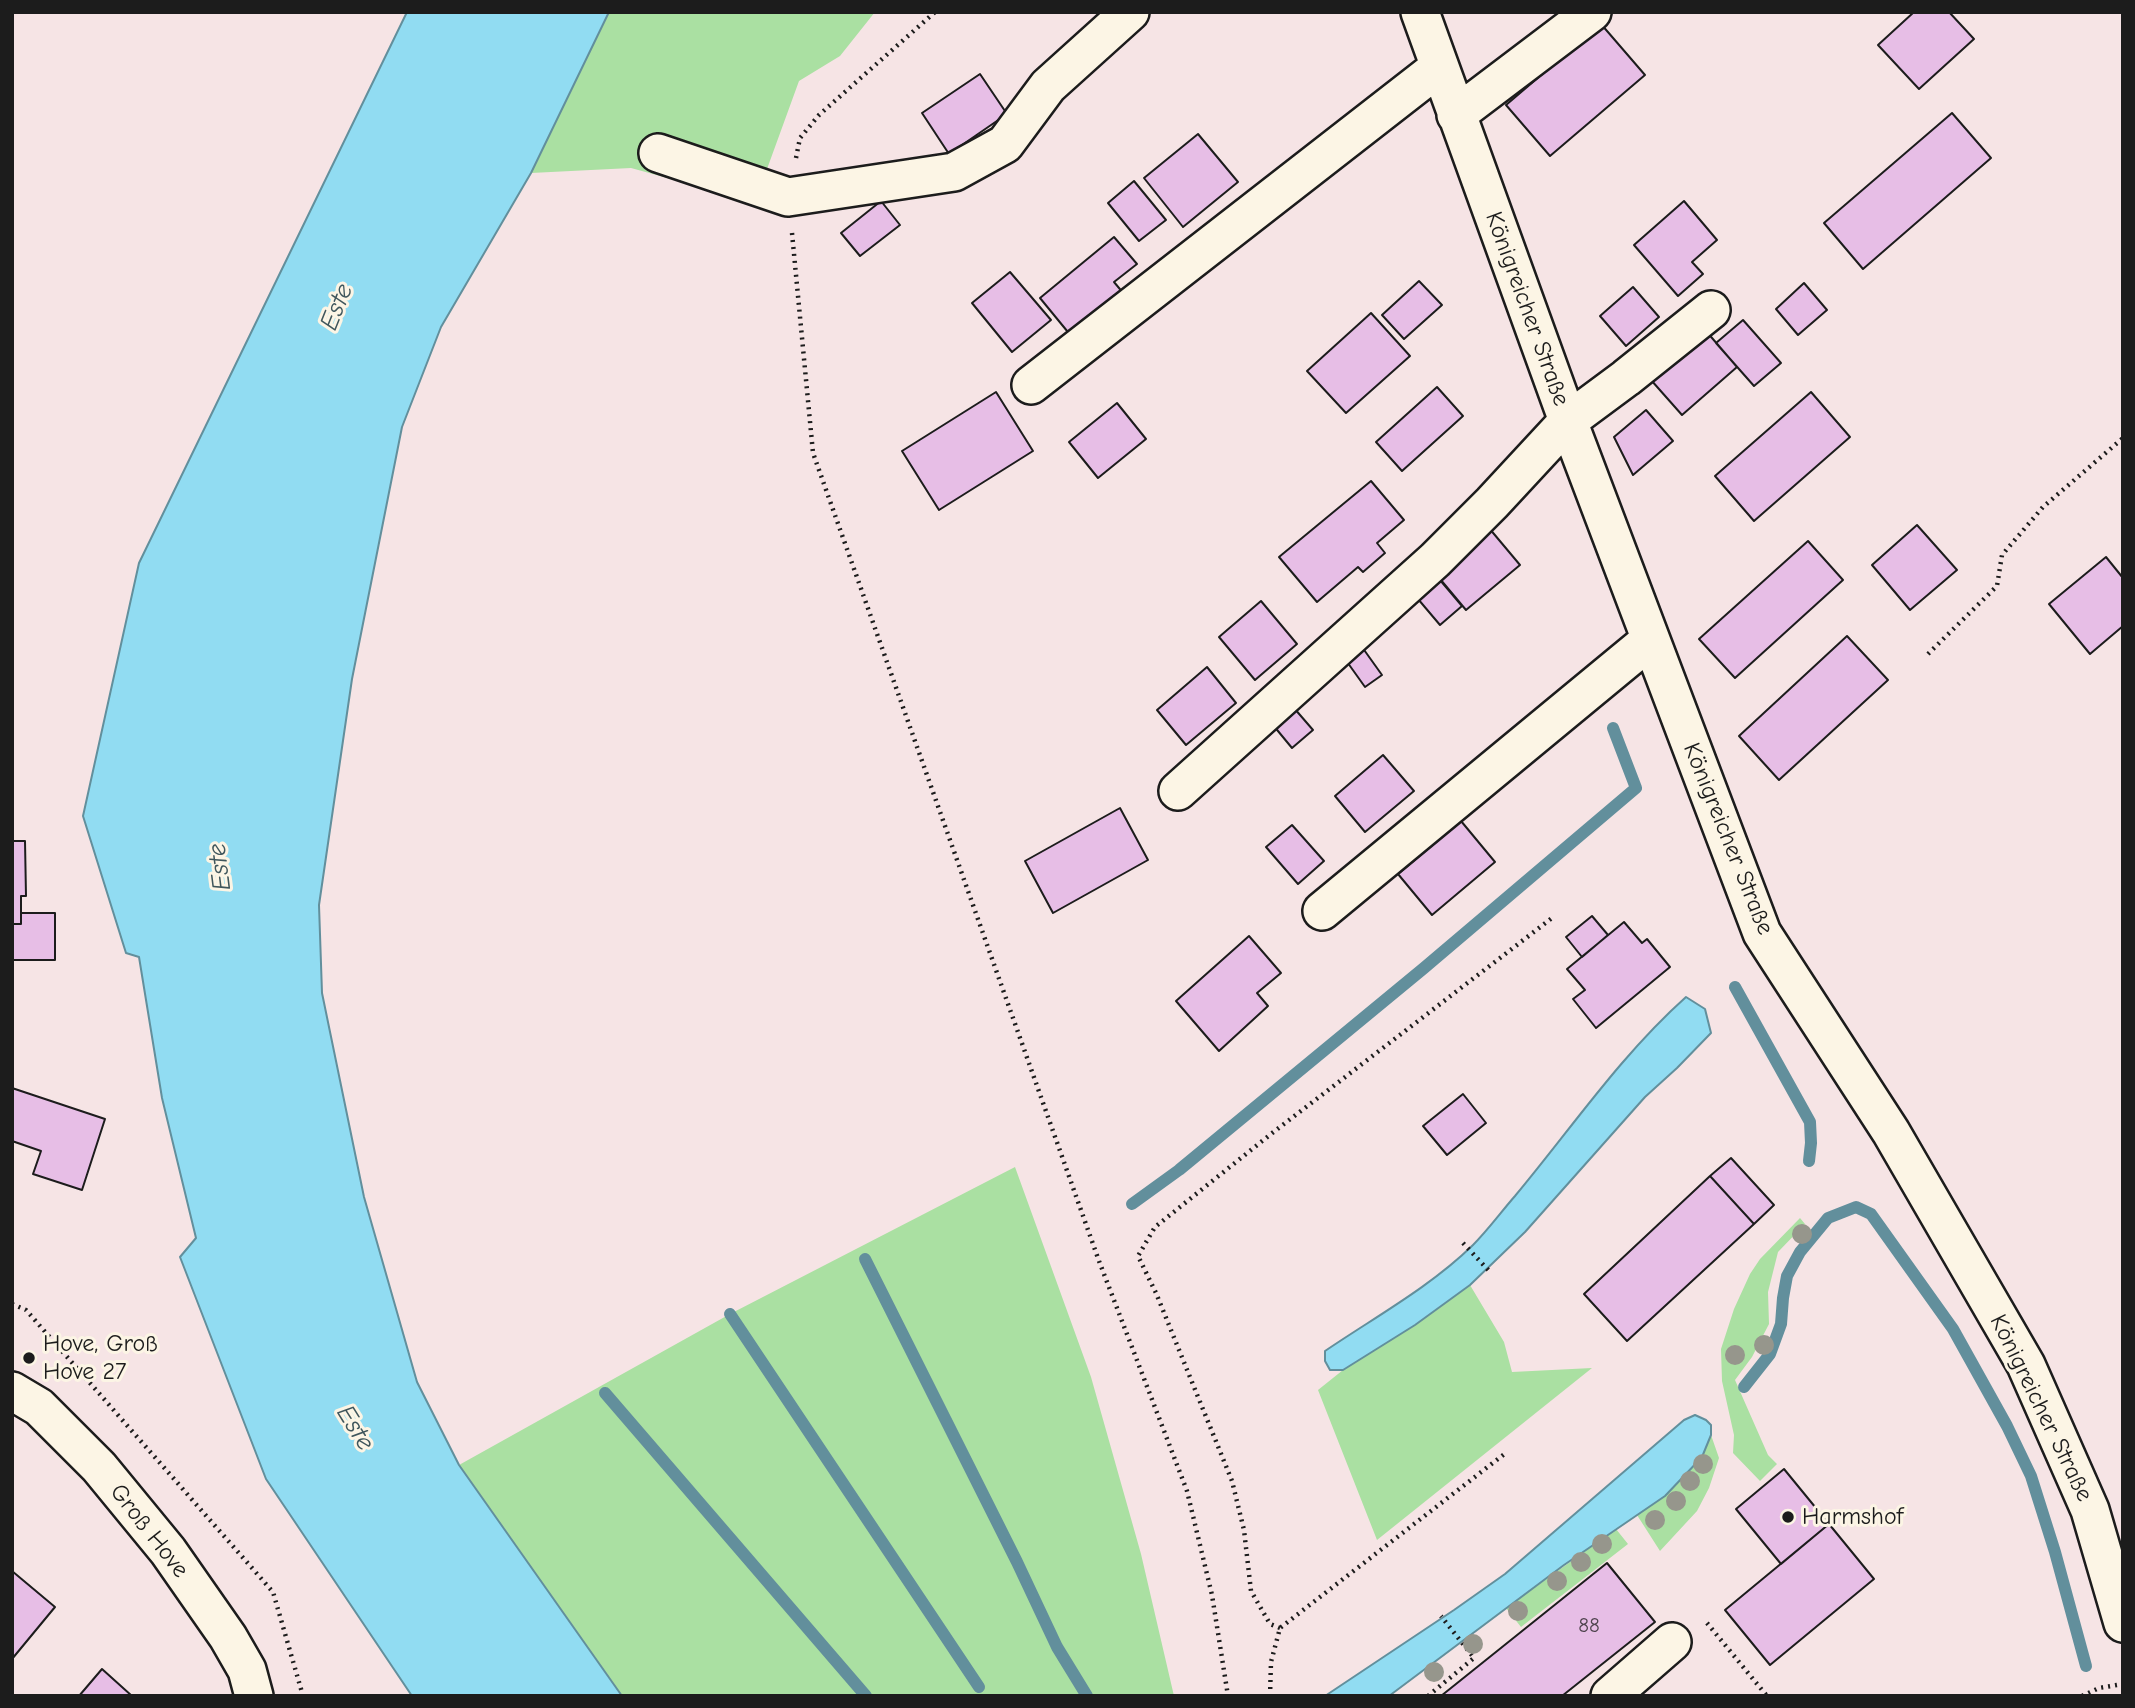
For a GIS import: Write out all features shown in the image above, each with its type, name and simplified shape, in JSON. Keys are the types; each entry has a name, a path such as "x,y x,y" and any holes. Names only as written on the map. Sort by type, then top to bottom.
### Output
{"street":[{"path":"658,153 788,197 954,172 1005,144 1048,86 1130,12"},
{"path":"1456,115 1592,12"},
{"name":"Königreicher Straße","path":"1422,13 1438,68 1568,421 1762,933 1891,1132 2026,1365 2090,1510 2123,1623"},
{"path":"1031,385 1438,68"},
{"path":"1178,791 1435,560 1568,421 1711,310"},
{"path":"1322,911 1650,640"},
{"name":"Groß Hove","path":"12,1391 39,1407 99,1467 168,1551 229,1637 247,1670 254,1696"},
{"path":"1610,1696 1672,1642"}],"path":[{"path":"935,12 819,115 800,138 788,197 813,453 1099,1261 1186,1491 1212,1595 1228,1696"},
{"path":"1928,654 1997,586 2002,555 2043,507 2123,438"},
{"path":"1280,1628 1270,1624 1251,1591 1244,1530 1232,1481 1156,1293 1138,1256 1155,1227 1271,1134 1552,918"},
{"path":"1463,1243 1491,1273"},
{"path":"12,1304 26,1310 273,1592 303,1696"},
{"path":"1270,1696 1271,1661 1280,1628 1507,1452"},
{"path":"1428,1696 1474,1658 1441,1616"},
{"path":"1703,1618 1767,1696"},
{"path":"2082,1696 2099,1688 2123,1684"}],"green space":[{"path":"609,12 875,12 840,56 799,81 755,202 631,168 531,173"},
{"path":"1015,1167 1091,1377 1141,1554 1174,1696 622,1696 459,1465 730,1314"},
{"path":"1800,1218 1805,1224 1778,1252 1768,1292 1769,1324 1752,1357 1735,1380 1768,1455 1777,1464 1760,1481 1733,1453 1734,1435 1722,1381 1721,1349 1734,1309 1750,1274 1760,1259"},
{"path":"1470,1285 1504,1342 1512,1372 1592,1368 1377,1540 1318,1390 1343,1370 1415,1325"},
{"path":"1711,1435 1719,1458 1709,1488 1697,1511 1660,1551 1637,1515 1665,1496 1702,1457"},
{"path":"1616,1529 1628,1544 1521,1627 1506,1608"}],"water":[{"name":"Este","path":"407,12 609,12 531,173 441,327 402,427 352,679 319,905 322,993 364,1197 417,1382 459,1465 622,1696 412,1696 266,1479 180,1257 196,1238 162,1098 139,957 126,953 83,816 139,563"},
{"path":"1686,997 1705,1009 1711,1033 1645,1097 1525,1232 1470,1285 1415,1325 1343,1370 1330,1370 1325,1361 1325,1351 1420,1288 1479,1239 1618,1068"},
{"path":"1695,1415 1711,1425 1711,1435 1702,1457 1665,1496 1564,1565 1389,1696 1325,1696 1505,1574 1684,1420"}],"building":[{"path":"1914,12 1949,12 1974,39 1919,89 1878,45"},
{"path":"1601,24 1645,75 1550,156 1506,105"},
{"path":"980,74 1007,114 949,154 922,113"},
{"path":"1952,113 1991,158 1863,269 1824,223"},
{"path":"1198,134 1238,182 1183,227 1144,178"},
{"path":"1134,181 1166,220 1139,241 1108,203"},
{"path":"881,201 900,225 860,256 841,233"},
{"path":"1684,201 1717,240 1692,262 1703,274 1678,296 1634,245"},
{"path":"1114,237 1137,264 1114,282 1124,294 1072,337 1040,298"},
{"path":"1010,272 1051,320 1012,352 972,303"},
{"path":"1419,281 1442,305 1404,339 1382,315"},
{"path":"1804,283 1827,310 1798,335 1776,309"},
{"path":"1633,287 1659,317 1626,346 1600,316"},
{"path":"1371,313 1410,356 1346,413 1307,371"},
{"path":"1743,320 1781,363 1754,386 1716,343"},
{"path":"1706,331 1737,367 1682,415 1651,380"},
{"path":"1437,387 1463,416 1402,471 1376,442"},
{"path":"996,392 1033,451 939,510 902,451"},
{"path":"1811,392 1850,437 1754,521 1715,476"},
{"path":"1117,403 1146,439 1098,478 1069,442"},
{"path":"1646,410 1673,441 1633,475 1614,437"},
{"path":"1371,481 1404,520 1377,543 1385,553 1363,572 1358,567 1317,602 1279,557"},
{"path":"1917,525 1957,570 1910,610 1872,565"},
{"path":"1489,528 1520,565 1466,610 1435,573"},
{"path":"1808,541 1843,580 1735,678 1699,639"},
{"path":"2106,557 2123,578 2123,626 2090,654 2049,604"},
{"path":"1440,580 1462,606 1440,625 1418,599"},
{"path":"1261,601 1297,644 1255,680 1219,637"},
{"path":"1847,636 1888,680 1779,780 1739,736"},
{"path":"1362,647 1382,675 1365,687 1345,659"},
{"path":"1207,667 1236,703 1186,745 1157,710"},
{"path":"1294,708 1313,730 1292,748 1273,725"},
{"path":"1383,755 1414,791 1365,832 1335,796"},
{"path":"1120,808 1148,860 1053,913 1025,861"},
{"path":"1461,821 1495,862 1432,915 1398,874"},
{"path":"1292,825 1324,861 1298,884 1266,847"},
{"path":"12,841 25,841 26,896 21,896 21,924 12,924"},
{"path":"21,913 55,913 55,960 12,960 12,924 21,924"},
{"path":"1592,916 1608,935 1582,957 1566,937"},
{"path":"1624,922 1642,943 1647,939 1670,967 1596,1028 1573,999 1585,990 1567,969"},
{"path":"1249,936 1281,973 1257,993 1268,1006 1219,1051 1176,1001"},
{"path":"12,1088 105,1119 82,1190 33,1174 41,1151 12,1141"},
{"path":"1463,1094 1486,1123 1447,1155 1423,1126"},
{"path":"1731,1158 1774,1205 1754,1224 1710,1176"},
{"path":"1710,1176 1754,1224 1627,1341 1584,1294"},
{"path":"1784,1469 1829,1524 1781,1564 1736,1509"},
{"path":"1829,1524 1874,1579 1770,1665 1725,1610"},
{"path":"1607,1563 1655,1622 1562,1696 1441,1696"},
{"path":"12,1571 55,1607 12,1659"},
{"path":"102,1669 132,1696 79,1696"}],"waterway":[{"path":"1132,1204 1179,1170 1424,968 1636,788 1613,728"},
{"path":"1735,987 1810,1122 1809,1161"},
{"path":"1744,1387 1770,1354 1781,1324 1787,1276 1800,1252 1828,1218 1856,1207 1871,1214 1953,1329 2007,1426 2031,1476 2086,1666"},
{"path":"865,1259 1057,1647 1087,1696"},
{"path":"730,1314 979,1687"},
{"path":"605,1393 866,1696"}],"place":[{"name":"Hove, Groß Hove 27","path":"29,1358"},
{"name":"Harmshof","path":"1788,1517"}]}
